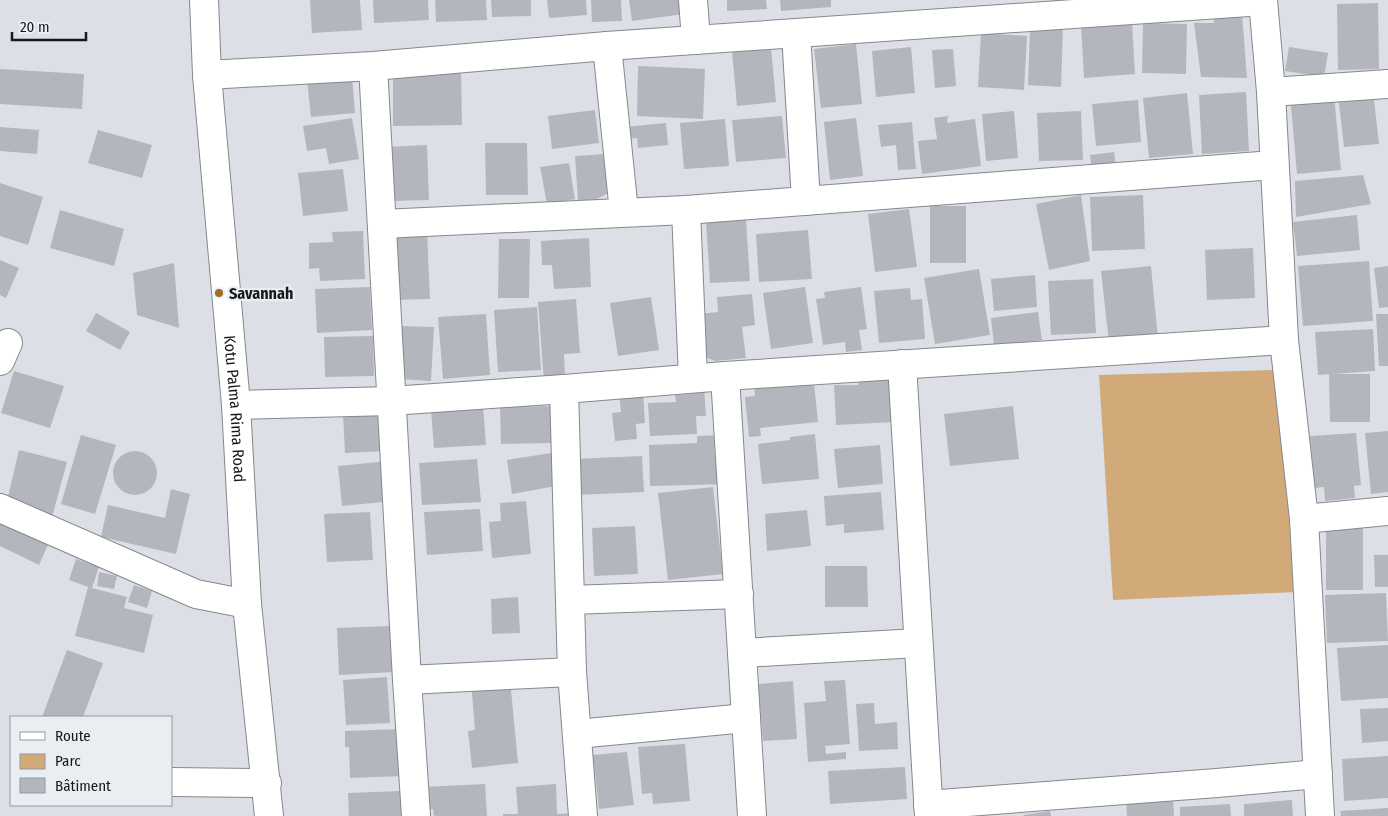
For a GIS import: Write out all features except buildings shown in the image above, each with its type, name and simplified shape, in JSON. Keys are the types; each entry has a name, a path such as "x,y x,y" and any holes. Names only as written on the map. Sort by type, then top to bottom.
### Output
{"street":[{"name":"Kotu Palma Rima Road","path":"204,0 207,75 236,405 247,604 269,816"},
{"path":"693,0 696,40"},
{"path":"207,75 373,66 607,46 1263,1 1284,340 1304,519 1320,816"},
{"path":"796,33 806,201"},
{"path":"607,46 624,212"},
{"path":"373,66 406,680 416,816"},
{"path":"1270,92 1388,84"},
{"path":"382,224 686,210 1274,166"},
{"path":"686,210 693,378"},
{"path":"236,405 391,401 693,378 1284,340"},
{"path":"902,364 929,810 1318,774"},
{"path":"725,376 752,816"},
{"path":"564,389 572,672 583,816"},
{"path":"0,508 196,594 247,604"},
{"path":"1304,519 1388,511"},
{"path":"570,600 739,594"},
{"path":"742,653 918,643"},
{"path":"406,680 572,672"},
{"path":"577,734 746,718"},
{"path":"172,782 266,783"}],"green space":[{"path":"1275,370 1296,592 1113,600 1099,375"}],"place":[{"name":"Savannah","path":"219,293"}]}
